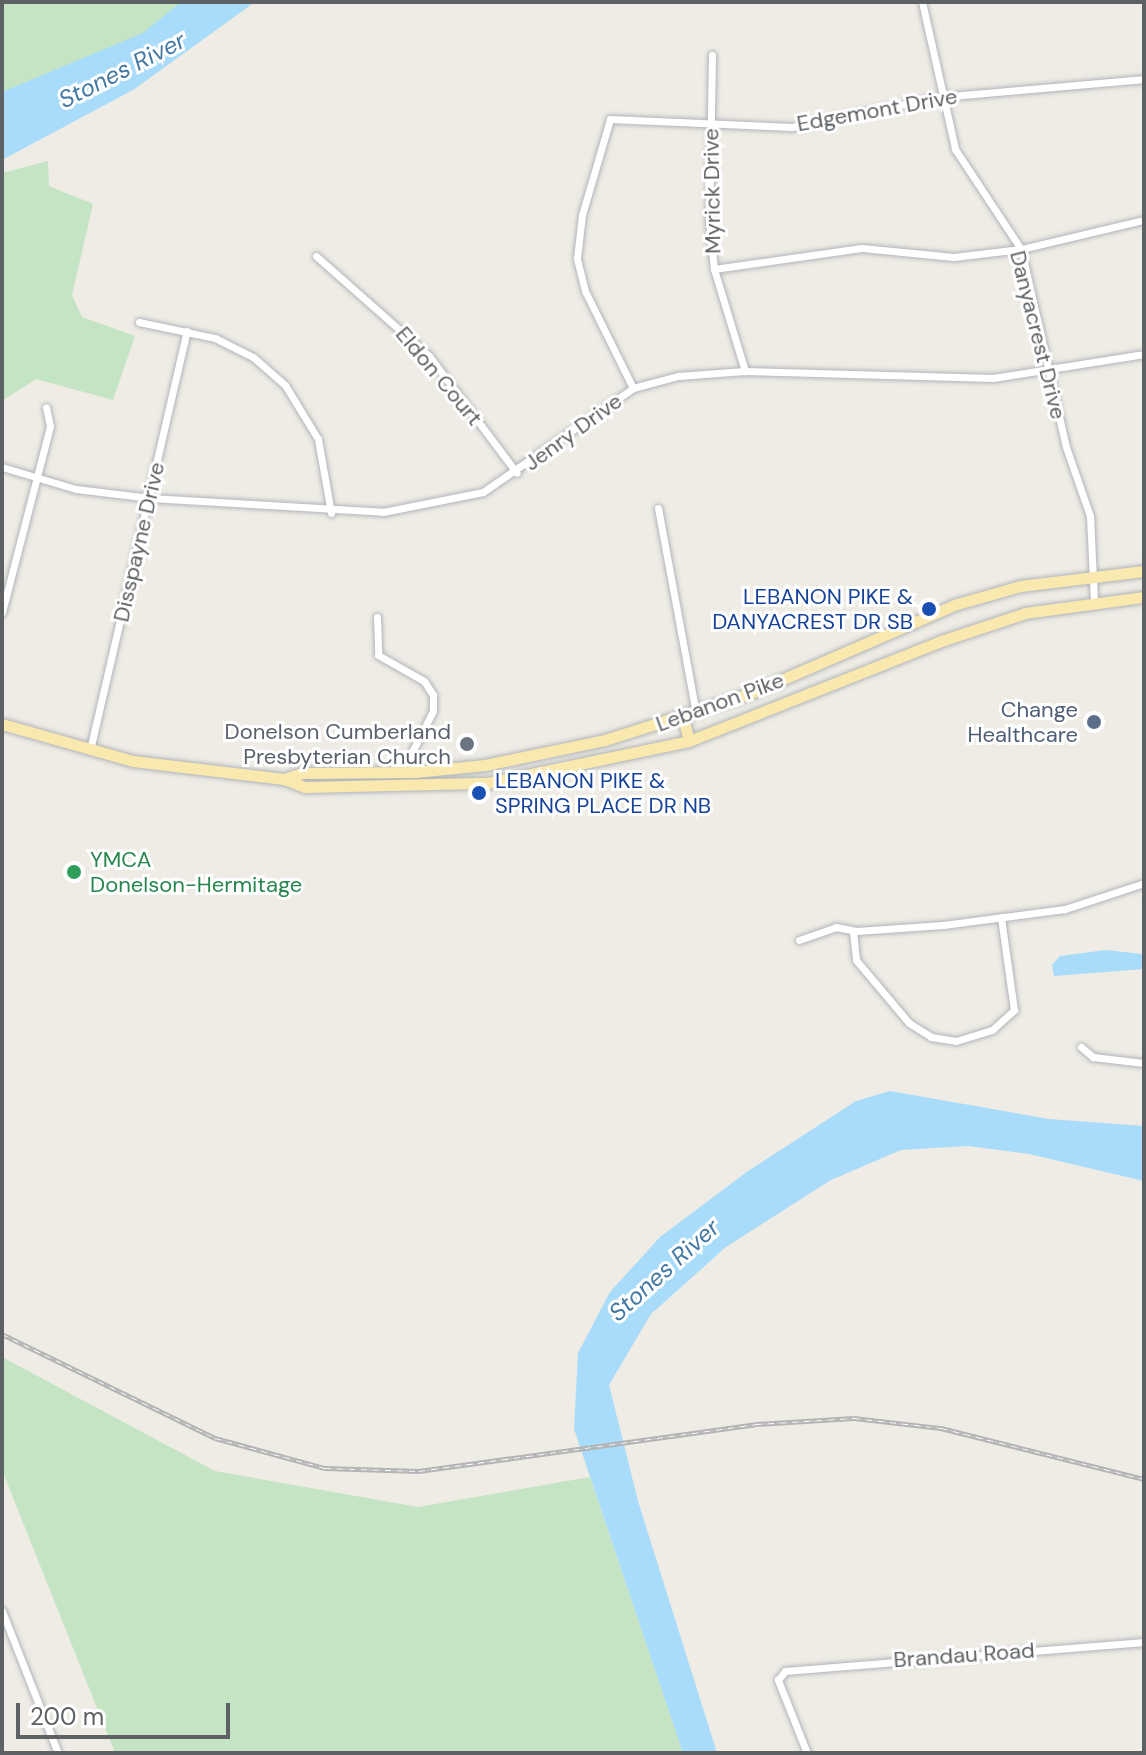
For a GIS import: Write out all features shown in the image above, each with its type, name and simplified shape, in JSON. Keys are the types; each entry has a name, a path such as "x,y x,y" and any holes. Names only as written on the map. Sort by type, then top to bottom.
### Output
{"main road":[{"name":"Lebanon Pike","path":"284,779 303,773 415,772 512,759 696,713 957,604 1020,586 1144,571"},
{"name":"Lebanon Pike","path":"2,724 90,752 284,779 305,787 359,789 515,778 689,741 966,631 1025,613 1094,595 1144,597"},
{"path":"683,717 689,741"},
{"path":"512,759 515,778"}],"street":[{"name":"Danyacrest Drive","path":"922,2 940,97 955,149 1021,249 1047,371 1090,516 1094,595"},
{"name":"Myrick Drive","path":"712,55 710,127 714,269 745,371"},
{"name":"Edgemont Drive","path":"633,388 585,291 577,258 582,215 610,119 710,127 792,127 940,97 1144,79"},
{"path":"714,269 862,248 954,257 1021,249 1144,220"},
{"name":"Eldon Court","path":"316,256 429,356 517,473"},
{"path":"139,322 187,331 253,357 298,402 325,459 331,513"},
{"name":"Disspayne Drive","path":"90,752 187,331"},
{"name":"Jenry Drive","path":"2,467 37,477 150,498 331,513 432,506 468,498 517,473 633,388 678,376 745,371 993,378 1144,354"},
{"path":"2,612 50,426 46,407"},
{"path":"658,508 696,713"},
{"path":"377,617 378,655 424,681 433,695 433,711 413,750 415,772"},
{"path":"799,940 827,928 853,931 1082,906 1144,883"},
{"path":"853,931 856,960 909,1023 931,1037 956,1041 992,1030 1014,1010 1001,917"},
{"path":"1081,1047 1093,1057 1144,1063"},
{"path":"2,1611 58,1753"},
{"name":"Brandau Road","path":"807,1753 778,1680 785,1671 1144,1642"}],"green space":[{"path":"2,2 237,2 2,129"},
{"path":"48,161 49,186 93,204 72,295 82,317 135,336 113,400 36,379 2,401 2,173"},
{"path":"2,1357 215,1471 418,1507 590,1477 683,1753 115,1753 2,1470"}],"water":[{"name":"Stones River","path":"181,2 255,2 133,90 2,160 2,92 143,33"},
{"path":"1106,950 1142,954 1144,969 1054,976 1052,965 1060,956"},
{"name":"Stones River","path":"890,1091 1049,1119 1144,1126 1144,1181 1029,1154 968,1146 901,1150 831,1180 726,1247 651,1314 609,1385 638,1501 717,1753 683,1753 574,1429 578,1353 610,1292 660,1237 748,1171 856,1101"}],"railway":[{"path":"2,1334 215,1438 325,1468 419,1471 756,1424 854,1418 941,1428 1144,1479"}],"place":[{"name":"LEBANON PIKE & DANYACREST DR SB","path":"929,609"},
{"name":"Change Healthcare","path":"1094,722"},
{"name":"Donelson Cumberland Presbyterian Church","path":"467,744"},
{"name":"LEBANON PIKE & SPRING PLACE DR NB","path":"479,793"},
{"name":"YMCA Donelson-Hermitage","path":"74,872"}]}
